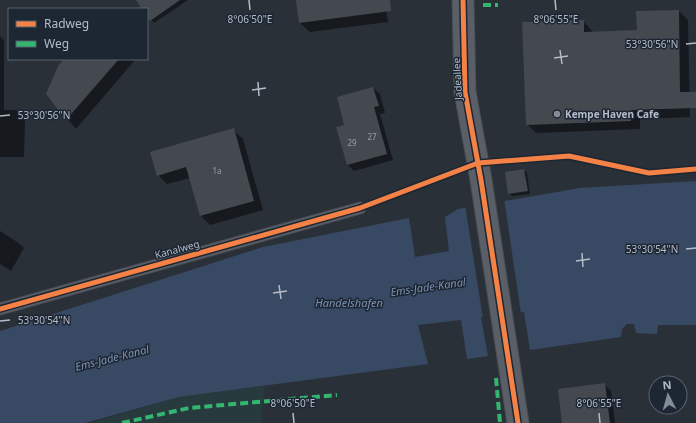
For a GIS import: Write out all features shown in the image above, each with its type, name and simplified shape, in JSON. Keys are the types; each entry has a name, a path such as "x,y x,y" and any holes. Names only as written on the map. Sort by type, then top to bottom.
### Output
{"street":[{"name":"Jadeallee","path":"463,0 465,92 481,180 518,423"}],"lane":[{"name":"Kanalweg","path":"0,309 360,208"}],"green space":[{"path":"265,386 261,423 90,423 179,397"}],"water":[{"name":"Handelshafen","path":"696,181 696,325 658,325 657,334 636,333 634,324 627,324 622,329 621,337 530,350 524,312 481,317 488,356 467,359 461,320 418,325 428,364 179,397 85,423 0,423 0,331 263,247 409,218 415,257 449,251 445,217 458,209 580,188"}],"pier":[{"path":"504,198 521,314 483,318 465,205"}],"building":[{"path":"136,0 180,0 150,21 148,18 148,8 141,8"},
{"path":"296,0 390,0 391,11 299,23"},
{"path":"679,10 680,92 696,92 696,108 631,110 631,121 526,125 522,22 584,20 584,32 637,30 636,11"},
{"path":"63,60 118,60 66,120 46,94 58,66"},
{"path":"373,87 379,106 374,107 387,154 347,165 336,127 344,125 337,97"},
{"path":"234,128 254,201 200,216 186,167 157,176 150,152"},
{"path":"524,169 528,191 508,194 505,172"},
{"path":"605,383 610,423 562,423 558,389"}],"marked path":[{"path":"483,5 498,5"},
{"path":"496,378 500,423"},
{"path":"122,423 189,408 337,395"}],"cycle path":[{"path":"463,0 465,92 481,180 518,423"},
{"path":"0,309 360,208 478,163 569,156 649,173 696,169"}],"place":[{"name":"Kempe Haven Cafe","path":"557,114"}],"water label":[{"name":"Ems-Jade-Kanal","path":"428,287"},
{"name":"Ems-Jade-Kanal","path":"112,358"}]}
